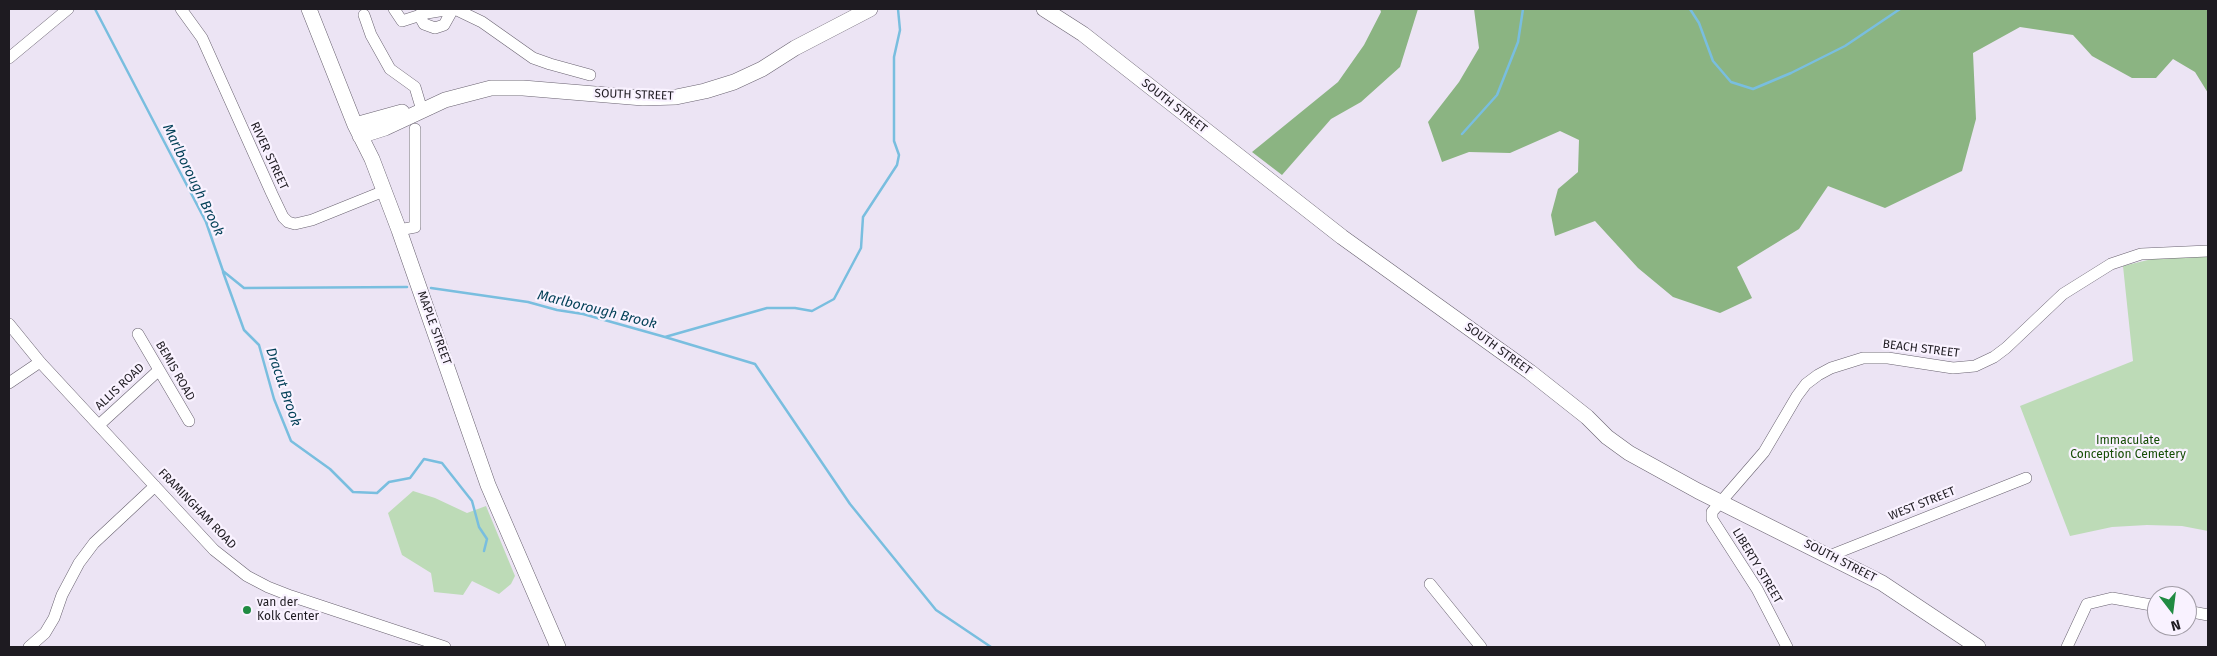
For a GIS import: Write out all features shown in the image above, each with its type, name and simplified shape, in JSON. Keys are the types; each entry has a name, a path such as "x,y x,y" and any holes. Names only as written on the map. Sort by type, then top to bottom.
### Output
{"main road":[{"name":"MAPLE STREET","path":"309,9 358,131 372,159 399,230 488,485 558,647"},
{"name":"SOUTH STREET","path":"380,123 421,107 481,90 511,87 627,98 660,98 691,95 748,76 795,48 870,9"},
{"name":"SOUTH STREET","path":"1044,9 1083,34 1342,237 1530,372 1587,417 1607,437 1651,466 1882,583 1978,647"},
{"path":"345,99 359,111 380,123 372,146 372,159"},
{"name":"SOUTH STREET","path":"358,131 440,102"}],"street":[{"path":"9,58 68,9"},
{"name":"RIVER STREET","path":"181,9 202,38 268,185 283,217 288,222 295,224 312,220 384,191"},
{"path":"394,9 402,21 419,15 453,9 482,22 533,58 590,75"},
{"path":"419,15 424,24 435,28 444,26 453,9"},
{"path":"364,14 372,35 390,69 415,87 421,107"},
{"path":"399,230 415,227 415,129"},
{"name":"BEACH STREET","path":"1721,502 1764,452 1802,390 1812,379 1824,371 1846,362 1871,358 1888,358 1953,368 1975,366 1994,358 2063,294 2111,264 2141,254 2208,251"},
{"name":"FRAMINGHAM ROAD","path":"9,324 40,362 214,550 247,576 291,596 445,647"},
{"name":"BEMIS ROAD","path":"138,334 189,421"},
{"path":"9,383 40,362"},
{"name":"ALLIS ROAD","path":"99,425 159,370"},
{"name":"WEST STREET","path":"1829,556 2026,478"},
{"path":"29,647 46,632 54,618 62,595 79,563 94,543 155,486"},
{"name":"LIBERTY STREET","path":"1721,502 1712,512 1712,519 1756,589 1787,647"},
{"path":"1430,584 1481,647"},
{"path":"2067,647 2087,604 2112,598 2147,604"}],"green space":[{"path":"1380,9 1418,9 1400,67 1361,102 1331,119 1282,175 1252,152 1338,82 1364,45 1381,12"},
{"path":"1474,9 2208,9 2208,93 2195,72 2173,59 2156,78 2132,78 2092,56 2073,35 2020,27 1973,53 1976,119 1962,171 1885,208 1828,186 1799,229 1737,267 1752,298 1720,313 1673,297 1638,268 1595,221 1555,236 1551,215 1558,189 1578,172 1579,140 1560,131 1510,153 1469,152 1442,162 1428,122 1459,82 1479,48"},
{"name":"Immaculate Conception Cemetery","path":"2208,256 2208,531 2182,526 2147,525 2112,527 2070,536 2020,406 2133,361 2123,266 2152,259"},
{"path":"413,491 435,498 467,513 486,506 515,576 511,584 499,594 472,581 463,595 434,592 431,573 402,555 388,513"}],"waterway":[{"name":"Marlborough Brook","path":"95,9 206,222 223,271 244,288 407,287"},
{"name":"Marlborough Brook","path":"431,288 528,302 557,310 583,314 665,337 767,308 795,308 812,311 834,299 861,248 863,217 897,165 899,155 894,141 894,57 900,30 898,9"},
{"path":"1462,134 1497,95 1518,42 1523,9"},
{"name":"Marlborough Brook","path":"1690,9 1699,23 1713,61 1731,82 1753,89 1791,73 1845,46 1900,9"},
{"name":"Dracut Brook","path":"223,272 244,330 259,345 274,399 291,441 330,469 353,492 377,493 389,482 410,478 424,459 442,463 472,501 479,527 487,539 484,551"},
{"path":"665,337 755,364 850,504 936,610 991,647"}],"place":[{"name":"van der Kolk Center","path":"247,610"}]}
